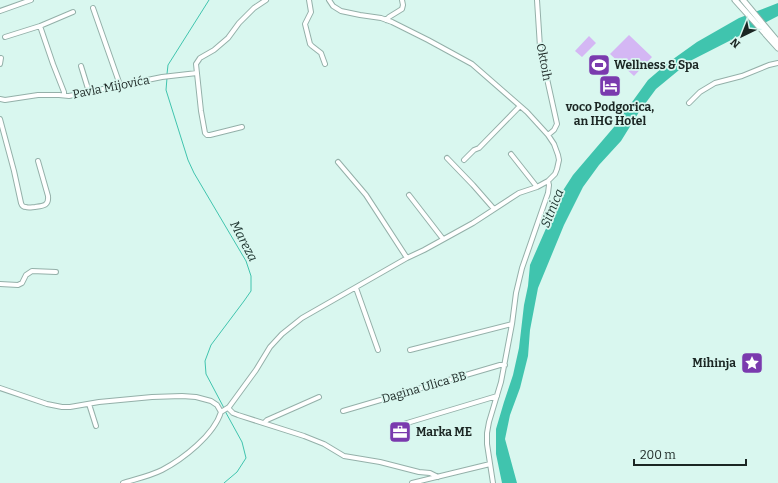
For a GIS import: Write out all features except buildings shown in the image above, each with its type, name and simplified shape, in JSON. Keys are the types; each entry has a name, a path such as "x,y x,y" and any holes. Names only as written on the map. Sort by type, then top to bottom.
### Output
{"main road":[{"path":"735,0 746,7"},
{"path":"743,0 746,7 778,48"},
{"path":"764,29 778,42"}],"street":[{"path":"0,11 31,0"},
{"path":"242,127 210,136 206,135 201,111 196,64 200,58 214,50 232,34 249,12 266,0"},
{"path":"309,0 311,12 306,22 306,27 310,44 321,52 325,64"},
{"path":"123,483 162,470 189,452 218,422 225,410 256,370 270,347 282,334 302,318 407,258 473,223 519,194 548,181 555,174 559,160 557,150 548,134 520,106 472,64 434,43 386,20 341,11 333,6 329,0"},
{"path":"386,20 402,9 402,0"},
{"name":"Oktoih","path":"538,0 540,47 557,124 554,130 548,134"},
{"path":"93,8 120,85"},
{"path":"5,37 40,26 73,12"},
{"path":"40,26 64,95"},
{"path":"0,64 1,58"},
{"path":"689,103 700,92 720,80 742,76 769,65 778,64"},
{"path":"81,66 89,92"},
{"name":"Pavla Mijovića","path":"0,99 5,100 38,95 69,96 162,77 197,73"},
{"path":"464,160 474,150 479,148 520,106"},
{"path":"0,119 2,136 14,171 21,204 25,207 43,206 48,200 38,161"},
{"path":"511,154 537,187"},
{"path":"448,158 494,209"},
{"path":"338,162 366,195 407,258"},
{"path":"493,483 488,444 490,414 497,396 505,365 516,293 522,268 548,193 548,181"},
{"path":"410,195 443,240"},
{"path":"0,284 22,284 26,275 32,271 56,272"},
{"path":"356,288 378,350"},
{"path":"410,350 512,324"},
{"name":"Dagina Ulica BB","path":"343,411 500,365 505,365"},
{"path":"0,388 54,406 70,406 152,397 196,397 211,401 225,410 238,415 324,444 344,456 430,473 438,477"},
{"path":"397,426 497,396"},
{"path":"264,423 267,420 319,397"},
{"path":"89,404 96,426"},
{"path":"412,483 490,464"}],"shaded area":[{"path":"778,3 778,16 690,61 656,89 639,112 621,141 599,165 583,187 564,225 538,288 530,330 528,356 520,388 510,415 505,439 517,483 502,483 496,454 496,429 513,375 519,348 530,265 562,192 573,175 614,127 648,80 669,62 697,42 739,18"},
{"path":"629,35 652,57 634,76 610,54"},
{"path":"589,36 596,43 582,57 575,51"}],"waterway":[{"name":"Mareza","path":"167,74 168,65 209,0"},
{"name":"Mareza","path":"167,78 166,90 188,160 194,173 246,261 251,276 251,291 211,345 205,361 206,374 224,408"},
{"name":"Mareza","path":"224,483 237,472 246,458 242,442 225,411"}],"place":[{"name":"Wellness & Spa","path":"599,65"},
{"name":"voco Podgorica, an IHG Hotel","path":"610,86"},
{"name":"Mihinja","path":"752,363"},
{"name":"Marka ME","path":"400,432"}],"water label":[{"name":"Sitnica","path":"552,208"}]}
